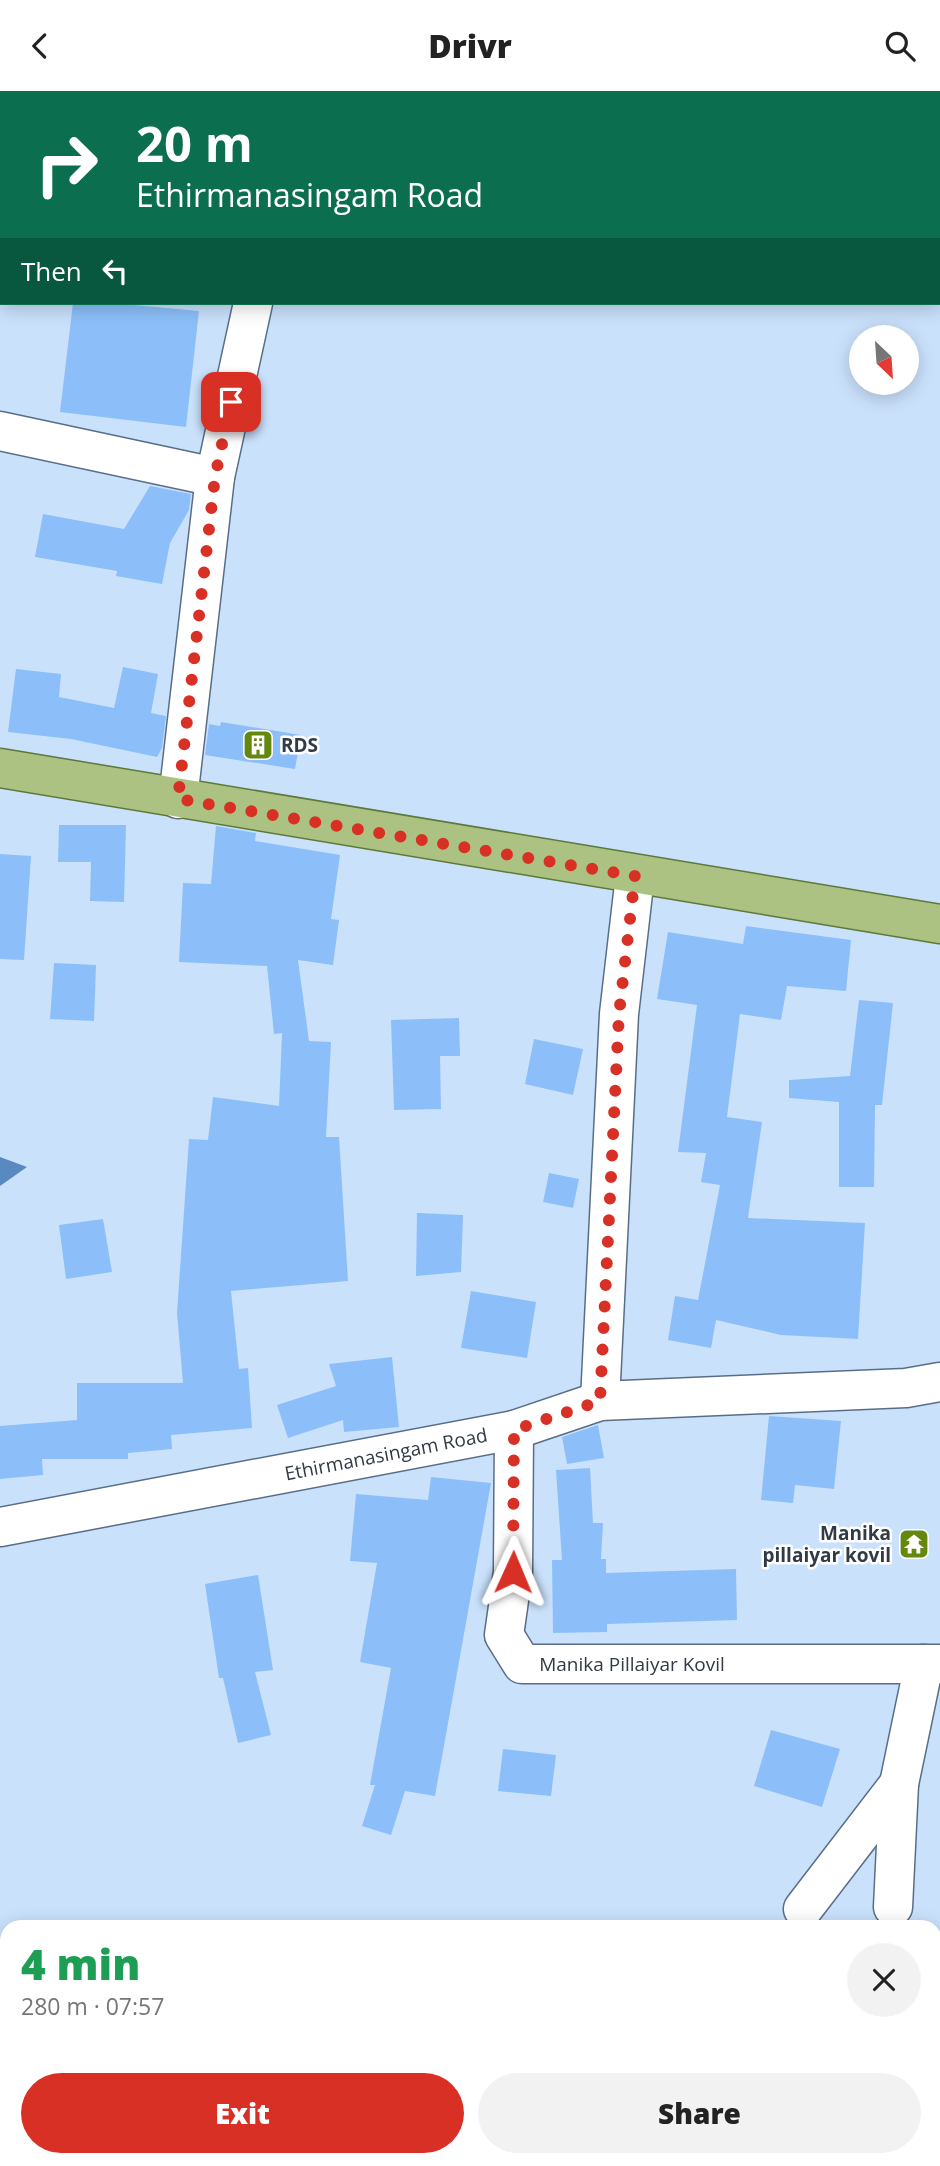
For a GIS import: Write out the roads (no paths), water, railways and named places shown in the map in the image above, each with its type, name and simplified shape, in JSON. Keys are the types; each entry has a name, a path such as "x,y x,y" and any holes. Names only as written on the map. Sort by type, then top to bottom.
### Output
{"main road":[{"path":"0,768 635,876 940,924"}],"street":[{"path":"178,799 215,477 253,305"},
{"path":"0,431 215,477"},
{"path":"600,1401 619,1014 635,876"},
{"name":"Ethirmanasingam Road","path":"0,1527 514,1430 600,1401 906,1388 940,1382"},
{"name":"Manika Pillaiyar Kovil","path":"514,1430 513,1572 504,1635 522,1664 932,1664"},
{"path":"894,1907 899,1784 932,1664"},
{"path":"803,1909 899,1784"}],"water":[{"path":"0,1157 27,1167 0,1186"}],"place":[{"name":"RDS","path":"258,745"},
{"name":"Manika pillaiyar kovil","path":"914,1544"}]}
